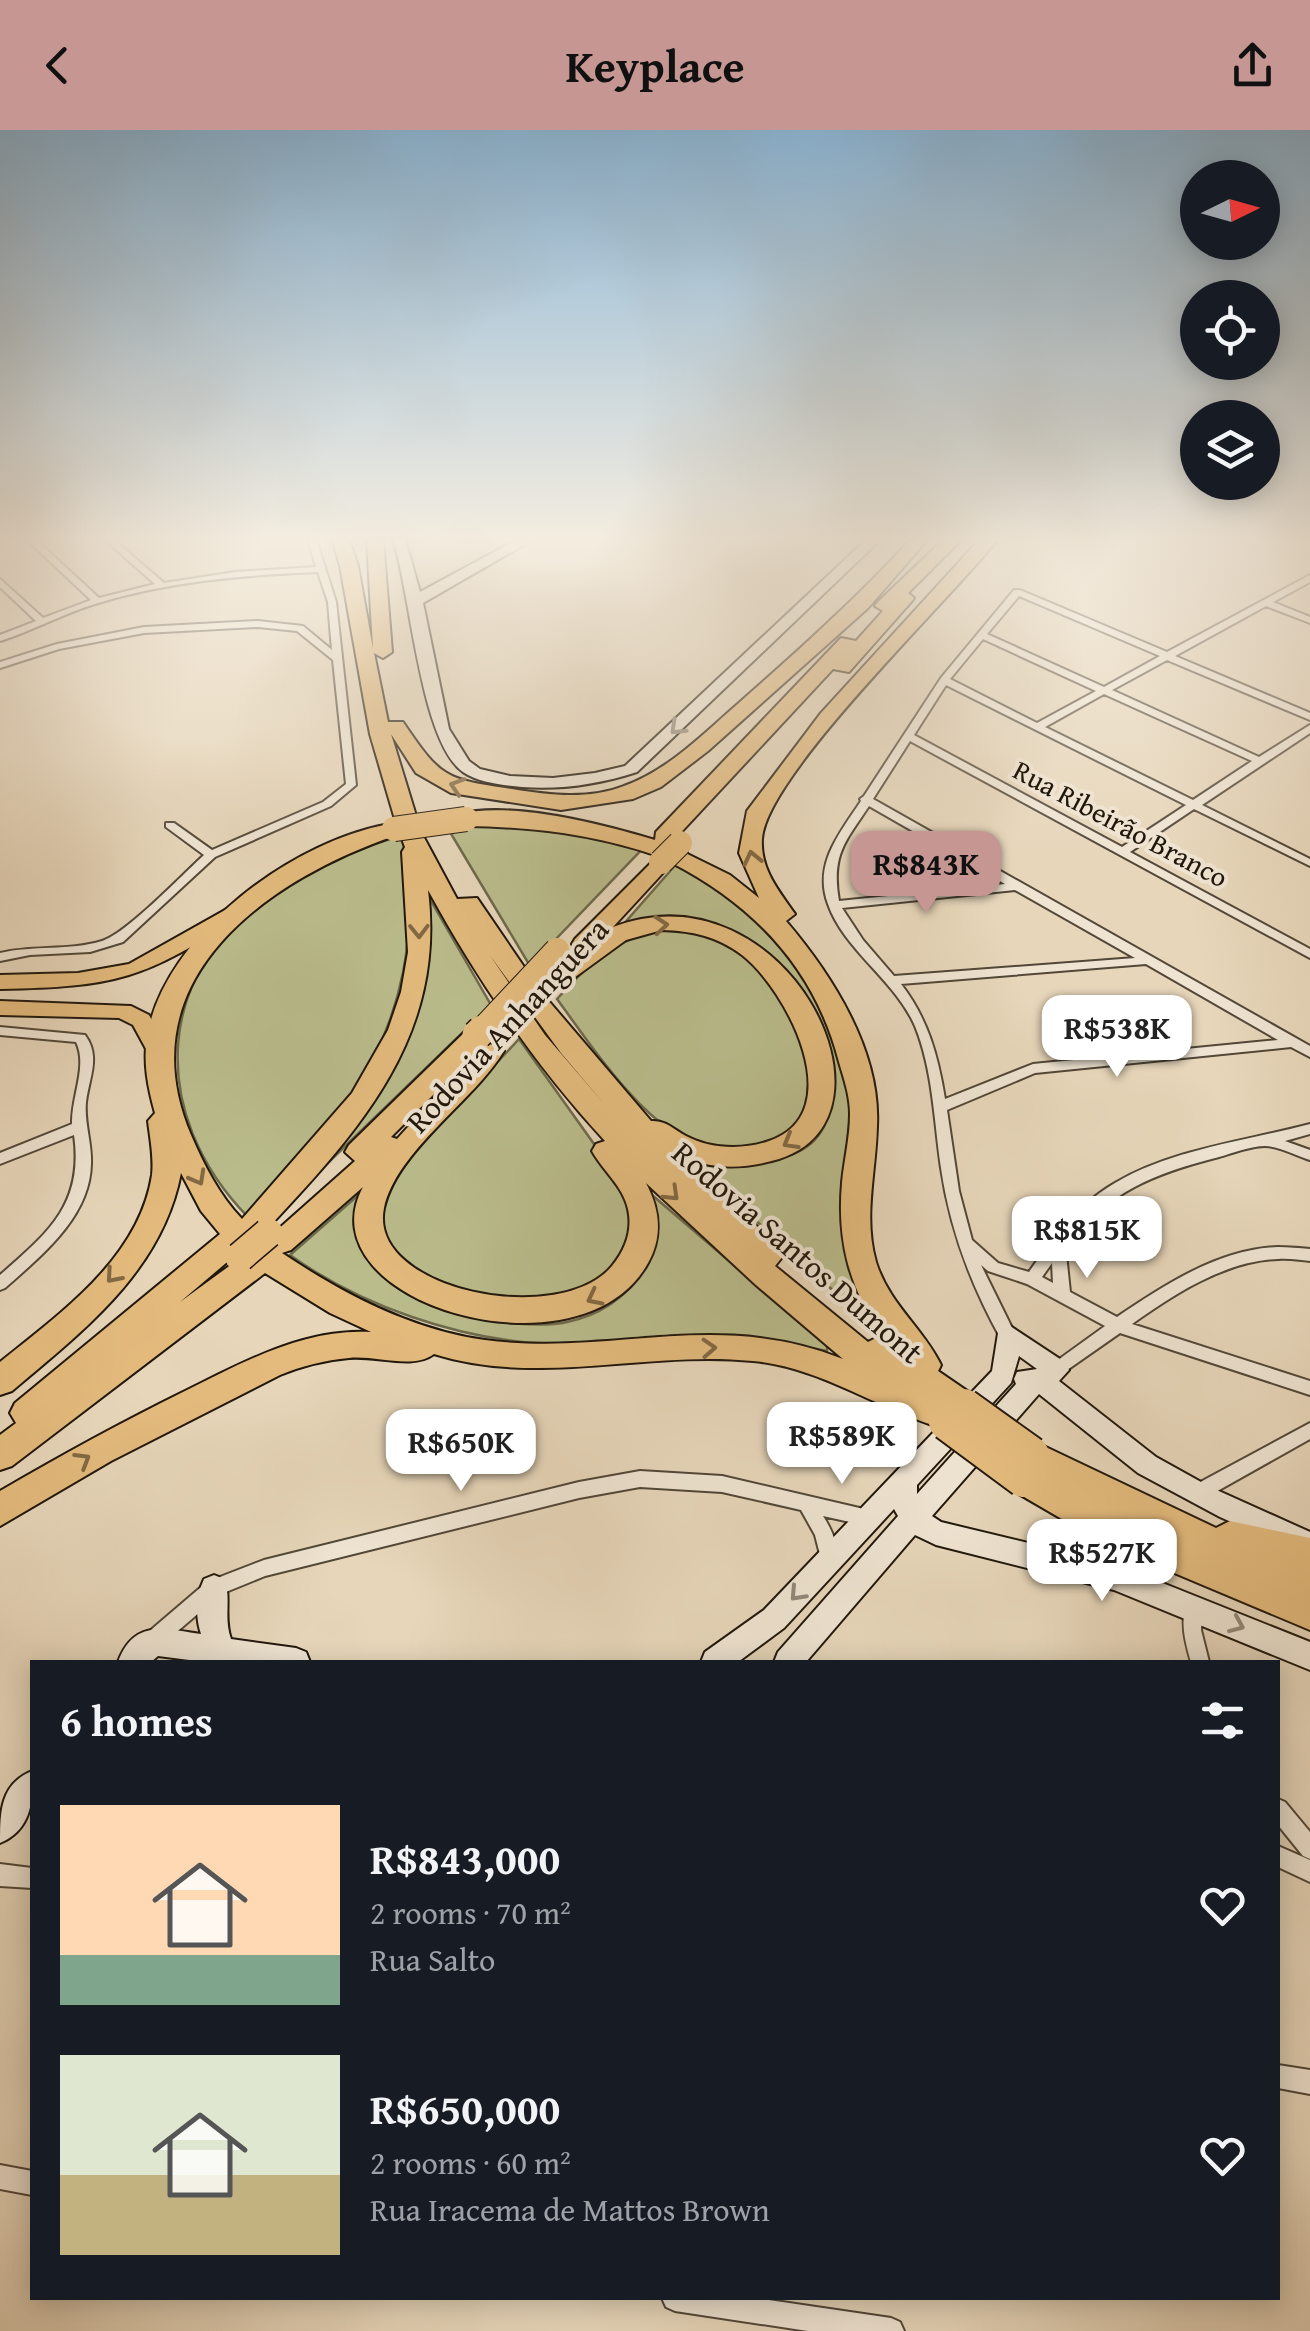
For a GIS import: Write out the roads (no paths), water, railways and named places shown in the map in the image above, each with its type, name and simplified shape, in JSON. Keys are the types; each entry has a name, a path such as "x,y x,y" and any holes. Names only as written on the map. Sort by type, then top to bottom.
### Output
{"highway":[{"name":"Rodovia Santos Dumont","path":"364,642 388,765 393,833 537,1044 624,1147 710,1232 948,1409"},
{"name":"Rodovia Santos Dumont","path":"380,642 396,726 424,813 454,880 495,949 570,1049 635,1126 769,1257 948,1409"},
{"path":"382,642 383,652"},
{"path":"0,1381 95,1297 143,1236 157,1210 166,1172 159,1053 163,1024 183,974 218,928 298,867 393,833 463,817 633,806 662,795 704,764 822,642"},
{"name":"Rodovia Anhanguera","path":"0,1455 268,1232 342,1192 544,988 850,642"},
{"name":"Rodovia Anhanguera","path":"672,840 755,764 866,642"},
{"path":"755,764 888,642"},
{"path":"898,642 799,751 758,811 748,844 761,884 826,972 852,1021 861,1052 863,1100 854,1231 864,1280 884,1317 948,1409 1027,1467 1310,1612"},
{"path":"396,726 423,769 444,783 536,802 602,800 640,789 677,767 816,648"},
{"path":"463,817 539,818 593,826 644,840 717,874 776,922 810,965 848,1039 863,1100"},
{"path":"268,1232 376,1078 399,1030 420,953 393,833"},
{"name":"Rodovia Anhanguera","path":"488,1043 558,950 654,860"},
{"path":"544,988 606,941 638,927 696,925 738,938 767,960 806,1021 819,1062 821,1106 801,1137 780,1148 734,1158 706,1156 683,1149 663,1136 570,1049"},
{"path":"488,1043 472,1078 385,1175 368,1210 369,1233 388,1266 444,1297 527,1314 563,1310 593,1300 624,1276 641,1244 645,1220 634,1188 565,1099 537,1044"},
{"path":"163,1088 174,1129 193,1170 218,1212 235,1231 328,1297 401,1328 484,1352"},
{"name":"Rodovia Anhanguera","path":"13,1421 150,1326 241,1254"},
{"path":"0,1510 231,1381 304,1352 352,1344 612,1354 739,1346 769,1349 807,1357 865,1380 908,1404 948,1409"},
{"path":"1119,1516 1310,1555"},
{"path":"1119,1516 1178,1529 1310,1584"},
{"path":"1119,1516 1310,1634"}],"main road":[{"path":"0,982 83,979 136,968 246,903"},
{"path":"0,1008 123,1011 141,1020 159,1053"}],"street":[{"path":"0,666 84,642"},
{"path":"316,642 336,658"},
{"path":"0,957 17,952 85,951 120,939 210,854 327,804 351,785 335,642"},
{"path":"423,642 441,729 449,748 464,764 473,771 499,777 571,782 592,781 631,769 766,642"},
{"path":"976,642 944,680 866,799 830,863 826,875 832,905 852,935 894,980 920,1025 940,1107 962,1237 985,1298 1007,1334 1110,1440 1198,1492 1310,1546"},
{"path":"999,642 1260,761"},
{"path":"1131,642 1310,718"},
{"path":"1037,727 1197,642"},
{"path":"944,680 1310,863"},
{"path":"1121,852 1310,728"},
{"name":"Rua Ribeirão Branco","path":"908,736 1310,954"},
{"path":"866,799 1144,961 1310,1052"},
{"path":"170,825 210,854"},
{"path":"832,905 1015,886"},
{"path":"894,980 1144,961"},
{"path":"0,1031 68,1036 86,1044 88,1056 78,1106 84,1168 73,1206 54,1232 0,1284"},
{"path":"940,1107 1033,1068 1290,1043"},
{"path":"0,1158 80,1127"},
{"path":"985,1298 992,1283 1025,1277 1098,1198 1122,1183 1170,1164 1310,1129"},
{"path":"1270,1140 1310,1155"},
{"path":"962,1237 984,1262 1062,1293 1118,1326 1310,1388"},
{"path":"1057,1239 1062,1293"},
{"path":"794,1660 912,1520 1048,1375 1118,1326 1233,1260 1280,1251 1310,1255"},
{"path":"1096,1312 1102,1338"},
{"path":"718,1660 774,1620 1002,1376 1008,1361 1007,1334"},
{"path":"1002,1376 1048,1375"},
{"path":"1198,1492 1310,1430"},
{"path":"134,1660 214,1588 296,1558 640,1479 722,1484 868,1518"},
{"path":"904,1484 904,1505 912,1520 936,1532 1068,1564 1194,1606 1310,1656"},
{"path":"806,1503 824,1533 829,1560"},
{"path":"214,1588 210,1606 212,1633 221,1652"},
{"path":"1194,1606 1192,1630 1200,1660"},
{"path":"152,1641 281,1660"},
{"path":"0,1827 30,1789"},
{"path":"1280,1812 1310,1849"},
{"path":"1280,1857 1310,1871"},
{"path":"0,1875 30,1878"},
{"path":"1280,2077 1310,2082"},
{"path":"0,2178 30,2184"},
{"path":"689,2300 891,2331"}]}
